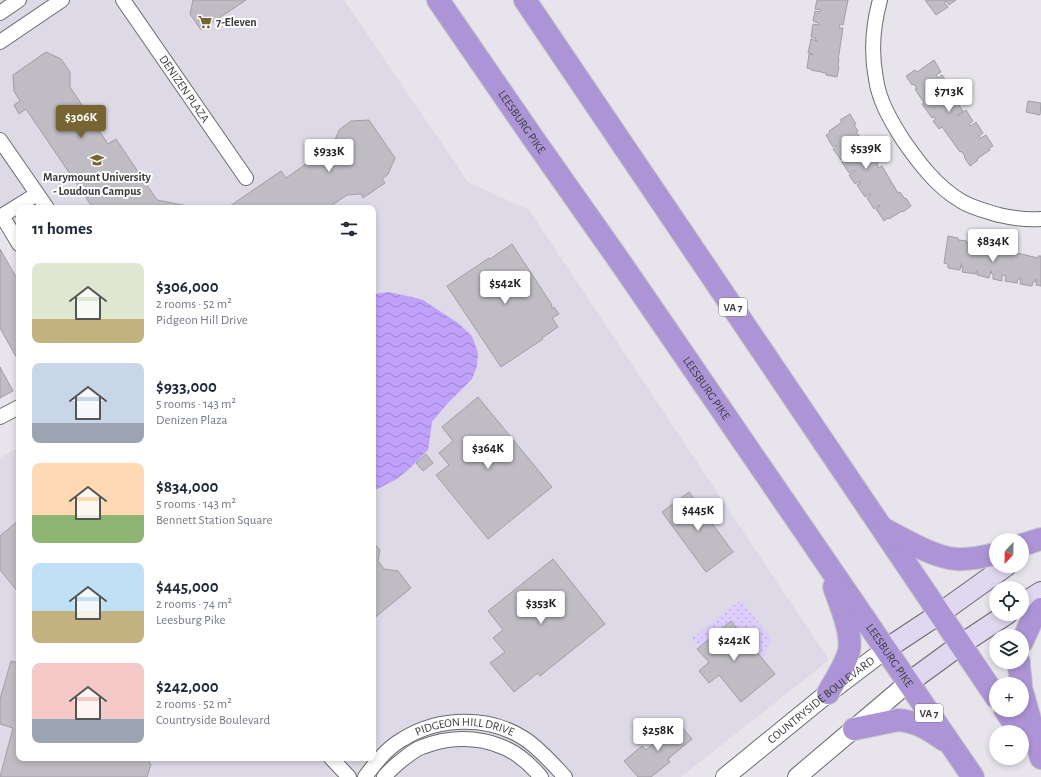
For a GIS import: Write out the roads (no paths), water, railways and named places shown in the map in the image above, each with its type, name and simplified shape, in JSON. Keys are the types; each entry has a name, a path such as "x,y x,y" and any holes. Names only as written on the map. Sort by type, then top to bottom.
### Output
{"highway":[{"name":"LEESBURG PIKE","path":"438,0 623,266 973,777"},
{"name":"VA 7","path":"525,0 989,687"},
{"path":"882,528 916,546 940,556 955,559 972,559 989,555"},
{"path":"1029,543 1041,540"},
{"path":"826,563 849,633 850,643 844,664 828,693"},
{"path":"1028,629 1032,620 1041,609"},
{"path":"1029,716 1041,758"},
{"path":"854,729 898,720 905,721 919,725 950,744"},
{"path":"1029,745 1041,762"}],"main road":[{"path":"1029,549 1041,540"},
{"name":"COUNTRYSIDE BOULEVARD","path":"886,649 940,614 996,573"},
{"path":"1029,600 1041,592"},
{"path":"908,683 960,645 996,621"}],"street":[{"path":"0,13 19,0"},
{"path":"0,42 62,0"},
{"name":"DENIZEN PLAZA","path":"123,0 246,178"},
{"path":"880,0 874,27 873,44 876,80 882,101 892,123 912,153 931,177 962,202 977,209 1005,216 1041,219"},
{"path":"0,140 45,205"},
{"path":"20,205 37,194"},
{"path":"16,207 1,217 16,240"},
{"path":"0,417 16,409"},
{"name":"COUNTRYSIDE BOULEVARD","path":"726,777 828,693 886,649"},
{"path":"797,777 908,683"},
{"name":"PIDGEON HILL DRIVE","path":"365,777 376,762 404,738 438,725 458,722 473,722 490,724 508,730 526,739 538,749 565,777"},
{"name":"PIDGEON HILL DRIVE","path":"384,777 405,758 421,747 459,738 482,740 500,746 518,755 532,766 541,777"},
{"path":"334,761 349,777"}],"water":[{"path":"388,292 423,300 458,323 472,336 478,353 477,366 472,379 447,404 432,422 428,450 397,479 376,490 376,294"}],"place":[{"name":"7-Eleven","path":"205,22"},
{"name":"Marymount University - Loudoun Campus","path":"97,160"}]}
